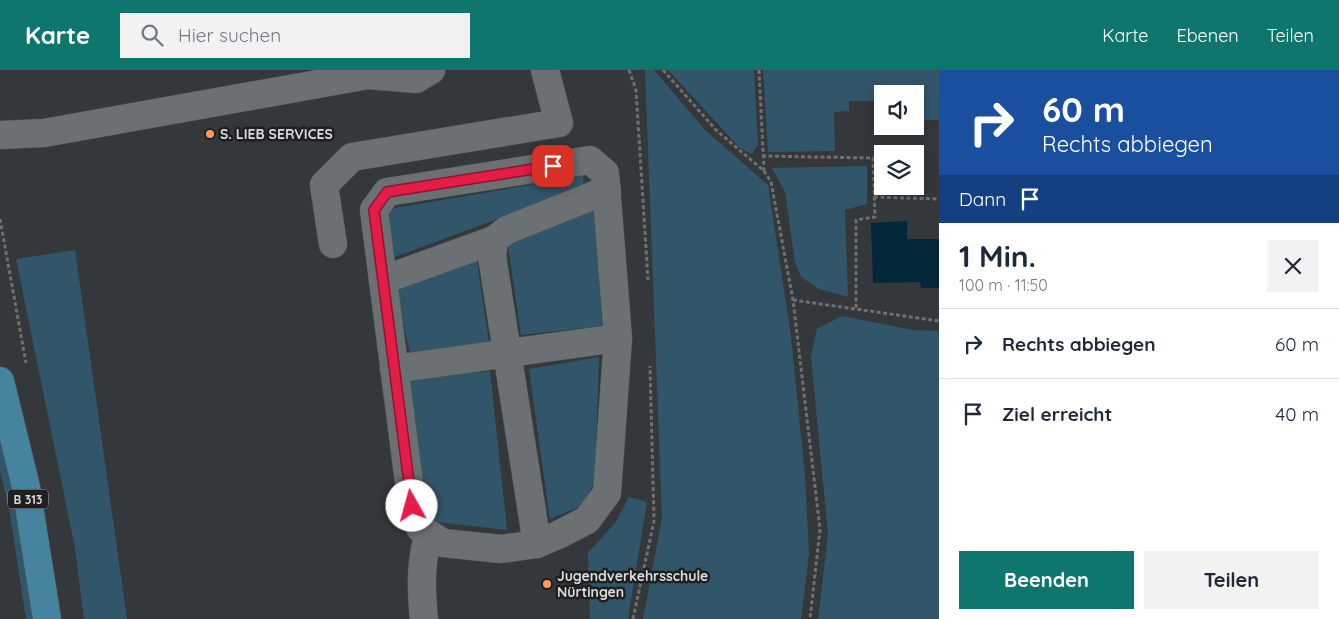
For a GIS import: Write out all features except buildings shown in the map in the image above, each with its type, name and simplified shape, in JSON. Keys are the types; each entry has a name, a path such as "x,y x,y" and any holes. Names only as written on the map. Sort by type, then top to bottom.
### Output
{"main road":[{"name":"B 313","path":"0,381 26,487 47,619"}],"street":[{"path":"0,135 44,133 358,73 416,78 431,70"},
{"path":"333,244 324,185 352,158 559,123 545,70"},
{"path":"424,619 422,593 427,542 412,506 374,210 387,192 590,160 605,173 618,338 607,493 587,520 537,544 501,549 427,542"},
{"path":"383,280 494,240 507,230 607,190"},
{"path":"494,240 492,256 537,544"},
{"path":"394,370 618,338"}],"path":[{"path":"663,70 716,130 764,171 771,182 793,300 820,528 810,619"},
{"path":"759,70 764,171"},
{"path":"762,156 873,158 875,217 856,220 856,309"},
{"path":"874,197 939,199"},
{"path":"793,300 939,321"}],"shaded area":[{"path":"645,70 654,70 705,130 768,185 791,336 805,475 809,554 801,619 643,619 662,518"},
{"path":"668,70 754,70 758,144 752,154 740,148"},
{"path":"763,70 939,70 939,120 924,120 924,85 874,85 874,101 849,101 849,111 834,112 835,151 768,152"},
{"path":"867,166 867,204 845,210 848,297 819,289 801,277 795,262 785,192 772,168"},
{"path":"583,176 584,187 392,258 389,209"},
{"path":"596,206 602,326 521,335 508,246"},
{"path":"907,221 907,239 939,239 939,288 921,288 920,282 873,283 871,223"},
{"path":"75,250 127,619 84,619 75,548 16,259"},
{"path":"476,255 489,342 410,353 396,291"},
{"path":"842,316 913,330 939,331 939,619 818,619 828,534 811,357 817,329"},
{"path":"599,357 595,482 581,506 550,519 529,369"},
{"path":"490,371 507,530 437,522 427,514 408,378"},
{"path":"0,434 11,480 34,619 26,619 9,508 0,471"},
{"path":"629,497 647,502 628,619 590,619 588,553 616,522"}],"place":[{"name":"S. LIEB SERVICES","path":"210,134"},
{"name":"Jugendverkehrsschule Nürtingen","path":"547,584"}],"route":[{"path":"412,506 374,210 387,192 553,166"}]}
